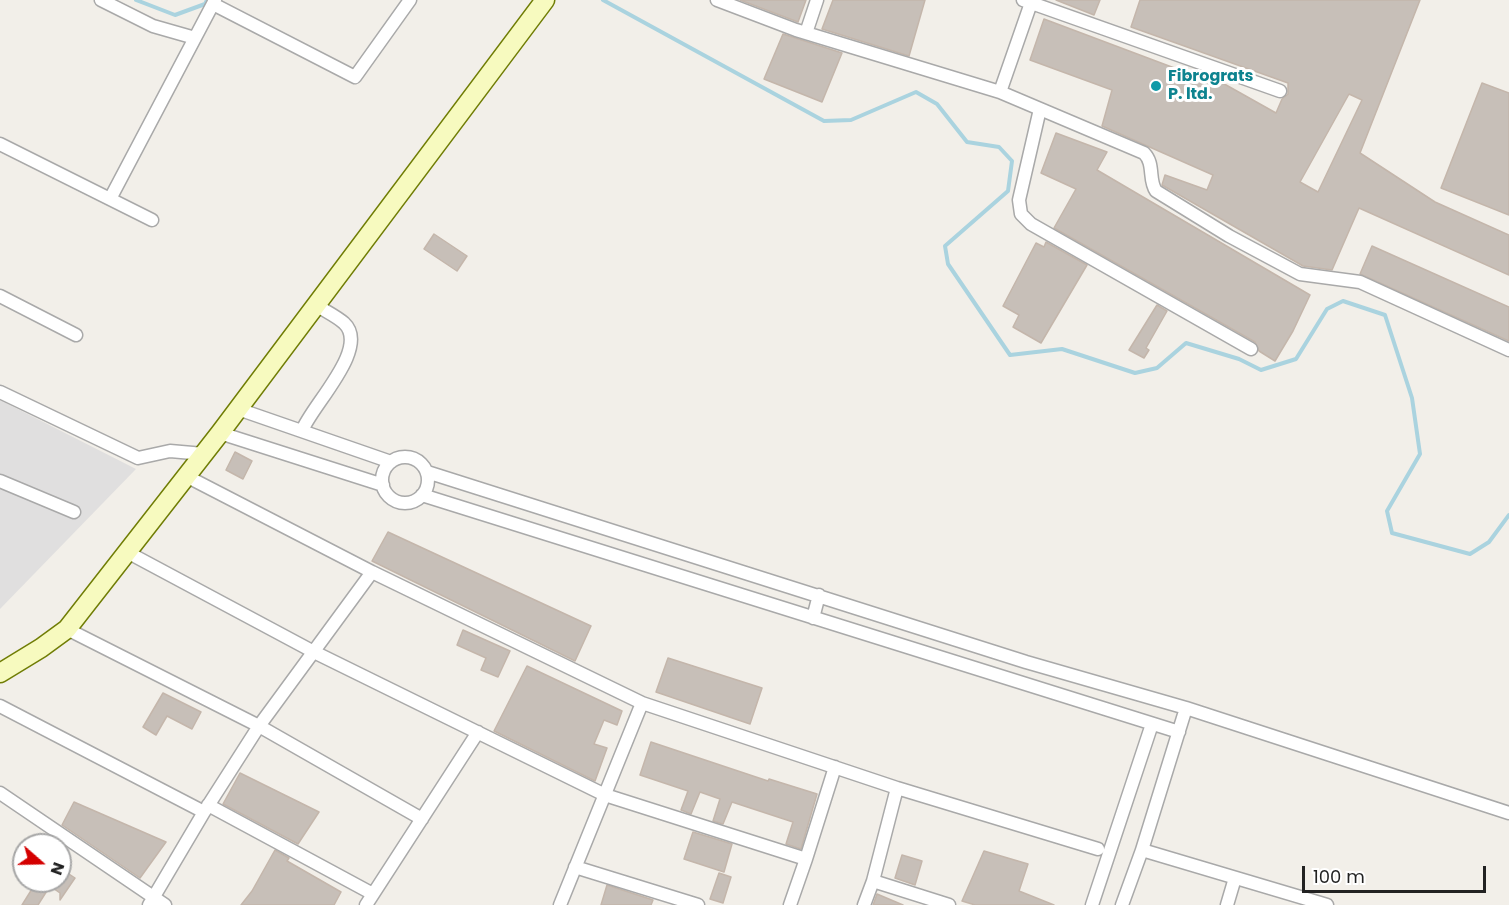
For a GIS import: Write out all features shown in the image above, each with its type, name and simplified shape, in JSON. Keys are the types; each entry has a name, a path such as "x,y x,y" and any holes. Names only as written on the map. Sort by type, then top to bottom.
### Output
{"street":[{"path":"101,0 153,26 195,38"},
{"path":"110,199 214,2 355,77 410,0"},
{"path":"0,672 41,648 67,629 220,433 546,0"},
{"path":"717,0 806,33 1000,92 1144,153 1149,158 1151,184 1156,191 1229,236 1300,274 1360,282 1509,350"},
{"path":"806,33 817,0"},
{"path":"1000,92 1029,1 1275,90"},
{"path":"1040,109 1018,200 1022,214 1031,224 1251,350"},
{"path":"0,144 152,220"},
{"path":"0,296 76,335"},
{"path":"302,431 306,419 348,357 352,339 345,324 316,305"},
{"path":"0,392 138,458 170,451 204,454"},
{"path":"238,409 391,462 409,457 420,462 427,472 428,484 423,495 412,502 399,502 388,496 383,485 383,472 391,462"},
{"path":"220,433 383,485"},
{"path":"427,472 1026,662 1186,708 1509,813"},
{"path":"186,476 372,572 642,703 897,788 1098,849"},
{"path":"0,481 74,512"},
{"path":"423,495 1179,732"},
{"path":"127,552 314,652 605,795 806,859"},
{"path":"152,901 206,808 259,726 372,572"},
{"path":"813,618 819,595"},
{"path":"67,629 259,726 422,819"},
{"path":"560,905 642,703"},
{"path":"0,706 206,808 369,900 478,732"},
{"path":"1122,905 1142,850 1186,708"},
{"path":"1092,905 1152,724"},
{"path":"790,905 835,767"},
{"path":"864,905 873,881 897,788"},
{"path":"0,793 152,901 165,905"},
{"path":"1142,850 1307,902 1327,905"},
{"path":"575,867 698,905"},
{"path":"1227,905 1235,878"},
{"path":"873,881 949,905"}],"shaded area":[{"path":"0,400 136,469 0,609"}],"building":[{"path":"740,0 806,0 798,22"},
{"path":"833,0 925,0 909,56 822,29"},
{"path":"1056,0 1100,0 1094,15"},
{"path":"1140,0 1420,0 1360,153 1435,202 1509,235 1509,275 1359,208 1332,270 1303,266 1162,185 1165,175 1207,190 1213,175 1102,126 1112,90 1030,60 1044,19 1217,84 1219,81 1276,113 1282,99 1288,94 1288,83 1131,27","holes":["1349,94 1362,100 1318,192 1300,182"]},
{"path":"783,34 842,53 822,102 764,79"},
{"path":"1482,83 1509,93 1509,215 1441,188"},
{"path":"1056,133 1107,152 1097,170 1310,295 1293,331 1275,361 1259,351 1255,342 1054,228 1076,189 1041,173"},
{"path":"434,234 467,256 457,271 424,249"},
{"path":"1046,242 1087,265 1041,343 1013,327 1019,315 1003,306 1036,243 1044,247"},
{"path":"1372,246 1509,307 1509,341 1360,274"},
{"path":"1157,305 1167,311 1146,348 1149,350 1144,358 1129,350"},
{"path":"235,452 252,461 243,479 226,470"},
{"path":"388,532 591,626 575,661 372,561"},
{"path":"463,630 510,651 498,677 481,670 486,658 457,645"},
{"path":"668,658 762,688 750,724 656,692"},
{"path":"527,666 622,711 617,725 604,720 594,744 607,748 595,781 494,731"},
{"path":"163,693 201,712 192,729 167,716 156,735 143,727"},
{"path":"651,742 768,781 769,779 817,794 801,849 786,844 793,822 732,802 723,824 713,821 720,799 700,792 691,814 681,810 688,791 640,775"},
{"path":"240,773 319,812 298,844 223,804"},
{"path":"74,802 166,842 140,878 62,825"},
{"path":"693,832 732,844 724,872 684,859"},
{"path":"275,850 289,858 287,861 341,892 334,905 241,905 252,891"},
{"path":"984,851 1028,864 1019,891 1054,905 975,905 962,901"},
{"path":"902,855 922,861 915,885 895,878"},
{"path":"719,873 731,877 723,903 710,899"},
{"path":"607,885 653,900 651,905 601,905"},
{"path":"30,893 46,893 38,905 22,905"},
{"path":"877,894 903,905 873,905"}],"waterway":[{"path":"136,0 175,15 205,4 207,0"},
{"path":"603,0 824,121 851,120 916,92 937,104 967,142 999,147 1012,161 1008,191 945,246 948,264 1010,355 1062,349 1135,373 1157,368 1186,343 1239,359 1261,370 1296,359 1327,309 1343,301 1385,315 1412,398 1420,454 1387,511 1392,533 1470,554 1489,542 1509,515"}],"place":[{"name":"Fibrograts P. ltd.","path":"1156,86"}]}
